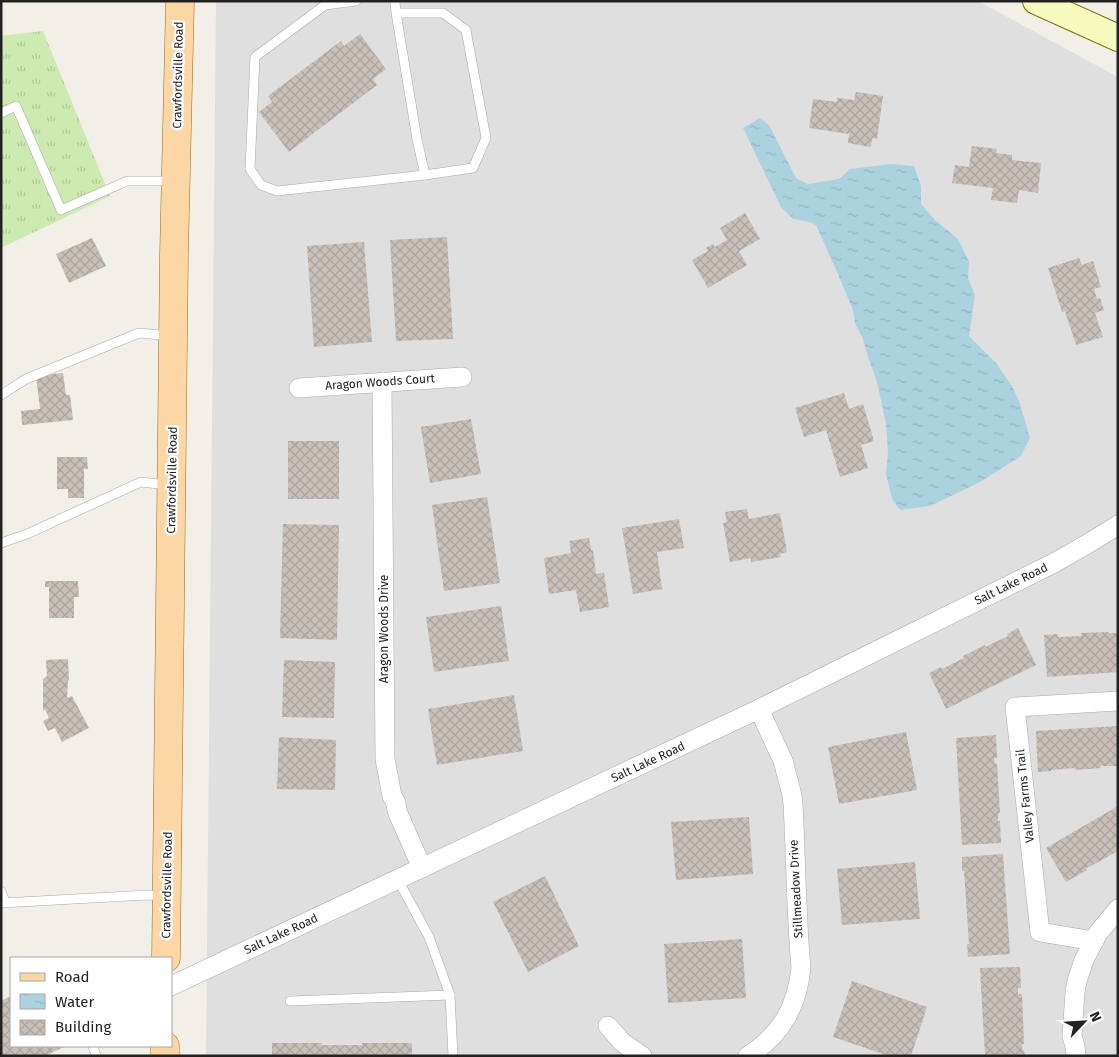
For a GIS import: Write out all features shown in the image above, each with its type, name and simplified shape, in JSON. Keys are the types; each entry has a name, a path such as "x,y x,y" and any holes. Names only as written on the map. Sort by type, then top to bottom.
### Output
{"main road":[{"name":"Crawfordsville Road","path":"166,957 180,1"},
{"path":"1036,1 1118,38"}],"street":[{"name":"Aragon Woods Court","path":"299,388 462,376"},
{"name":"Aragon Woods Drive","path":"382,382 385,760 397,811 422,868"},
{"name":"Salt Lake Road","path":"172,986 759,709 1054,563 1118,525"},
{"name":"Valley Farms Trail","path":"1094,941 1040,932 1015,707 1118,701"},
{"name":"Stillmeadow Drive","path":"748,1056 770,1039 792,1009 801,968 793,804 784,763 759,709"},
{"path":"1076,1056 1072,1036 1074,992 1080,971 1094,941 1104,925 1118,909"},
{"path":"608,1026 622,1042 642,1056"}],"lane":[{"path":"356,1 325,5 255,57 250,169 261,185 278,191 473,168 486,138 466,30 443,13 396,12"},
{"path":"395,1 417,138 426,175"},
{"path":"1,113 16,106 61,210 127,181 176,181"},
{"path":"1,395 26,379 139,332 174,336"},
{"path":"1,543 27,534 141,482 172,486"},
{"path":"398,880 430,937 450,995 453,1056"},
{"path":"1,891 3,903 166,896"},
{"path":"290,1001 450,995"}],"shaded area":[{"path":"216,1 978,1 1118,77 1118,1056 206,1056"}],"green space":[{"path":"43,31 110,196 1,248 1,36"}],"water":[{"path":"760,118 769,125 796,178 808,184 839,179 850,169 891,164 914,166 921,186 921,204 935,220 958,239 969,262 968,278 975,295 969,336 996,363 1012,386 1019,401 1030,438 1021,456 980,482 930,506 900,510 892,499 886,474 888,452 886,424 877,382 863,339 855,323 853,310 816,225 793,219 781,207 743,128"}],"building":[{"path":"360,34 386,69 373,79 377,85 289,152 259,112 272,102 268,96 341,41 344,46"},
{"path":"856,92 883,96 877,139 872,138 871,147 848,143 849,134 809,128 813,99 837,102 837,98 854,100"},
{"path":"972,146 997,149 996,153 1012,155 1012,160 1041,163 1038,193 1019,190 1017,203 991,200 993,188 952,183 955,165 969,167"},
{"path":"745,213 760,239 739,251 747,265 708,288 692,260 708,251 706,248 713,244 715,247 727,240 720,228"},
{"path":"447,237 453,339 396,341 390,240"},
{"path":"92,238 106,266 69,283 56,254"},
{"path":"364,242 372,342 314,347 307,246"},
{"path":"1079,258 1082,265 1093,261 1101,287 1094,289 1097,299 1100,298 1104,310 1095,313 1103,337 1076,345 1065,311 1062,312 1048,268"},
{"path":"63,373 66,395 70,395 73,420 22,425 21,411 40,409 36,376"},
{"path":"844,393 849,409 863,404 874,441 861,445 868,468 840,477 826,430 804,437 795,408"},
{"path":"471,419 481,474 430,483 421,427"},
{"path":"288,441 339,441 339,499 288,499"},
{"path":"57,457 87,457 88,469 84,469 84,498 68,498 68,489 57,489"},
{"path":"487,497 500,583 444,591 432,505"},
{"path":"747,509 749,519 780,513 787,552 780,554 781,557 751,562 751,558 730,562 723,523 727,522 725,512"},
{"path":"679,519 684,548 657,552 662,589 633,594 622,528"},
{"path":"283,524 339,525 337,640 280,638"},
{"path":"589,538 591,550 593,550 596,574 604,573 609,607 580,612 576,590 549,594 544,558 571,553 569,541"},
{"path":"45,581 78,581 79,597 74,597 74,618 49,618 49,587 45,587"},
{"path":"501,606 509,661 434,672 426,617"},
{"path":"1018,628 1036,665 946,709 929,673 941,667 942,669 985,645 985,647 1008,636 1007,634"},
{"path":"1081,633 1118,633 1118,672 1047,677 1044,635 1058,634 1058,637 1081,636"},
{"path":"68,659 69,680 67,698 72,696 89,728 62,742 55,728 48,731 43,721 49,718 45,709 43,711 43,679 47,676 46,660"},
{"path":"284,660 335,662 334,718 282,717"},
{"path":"514,695 523,751 437,765 428,709"},
{"path":"1118,726 1118,766 1038,772 1036,731"},
{"path":"906,732 917,790 839,804 828,747"},
{"path":"996,735 997,758 994,758 995,764 997,764 1000,813 998,814 998,821 1000,821 1001,843 962,845 956,738"},
{"path":"279,737 336,740 335,790 277,789"},
{"path":"1118,806 1118,851 1086,868 1087,870 1066,882 1046,848"},
{"path":"749,817 753,874 676,880 671,822"},
{"path":"1003,854 1010,954 968,957 967,944 969,944 962,857"},
{"path":"915,862 920,919 842,925 837,869"},
{"path":"545,876 579,946 528,972 493,902"},
{"path":"742,939 746,998 668,1003 664,944"},
{"path":"1020,967 1021,988 1018,988 1018,994 1022,994 1024,1044 1022,1044 1022,1050 1024,1050 1025,1056 985,1056 980,968"},
{"path":"852,981 927,1007 911,1056 889,1056 833,1037"},
{"path":"10,996 10,1047 64,1047 45,1056 1,1056 1,1001"},
{"path":"272,1043 362,1045 362,1043 412,1043 412,1056 272,1056"}]}
